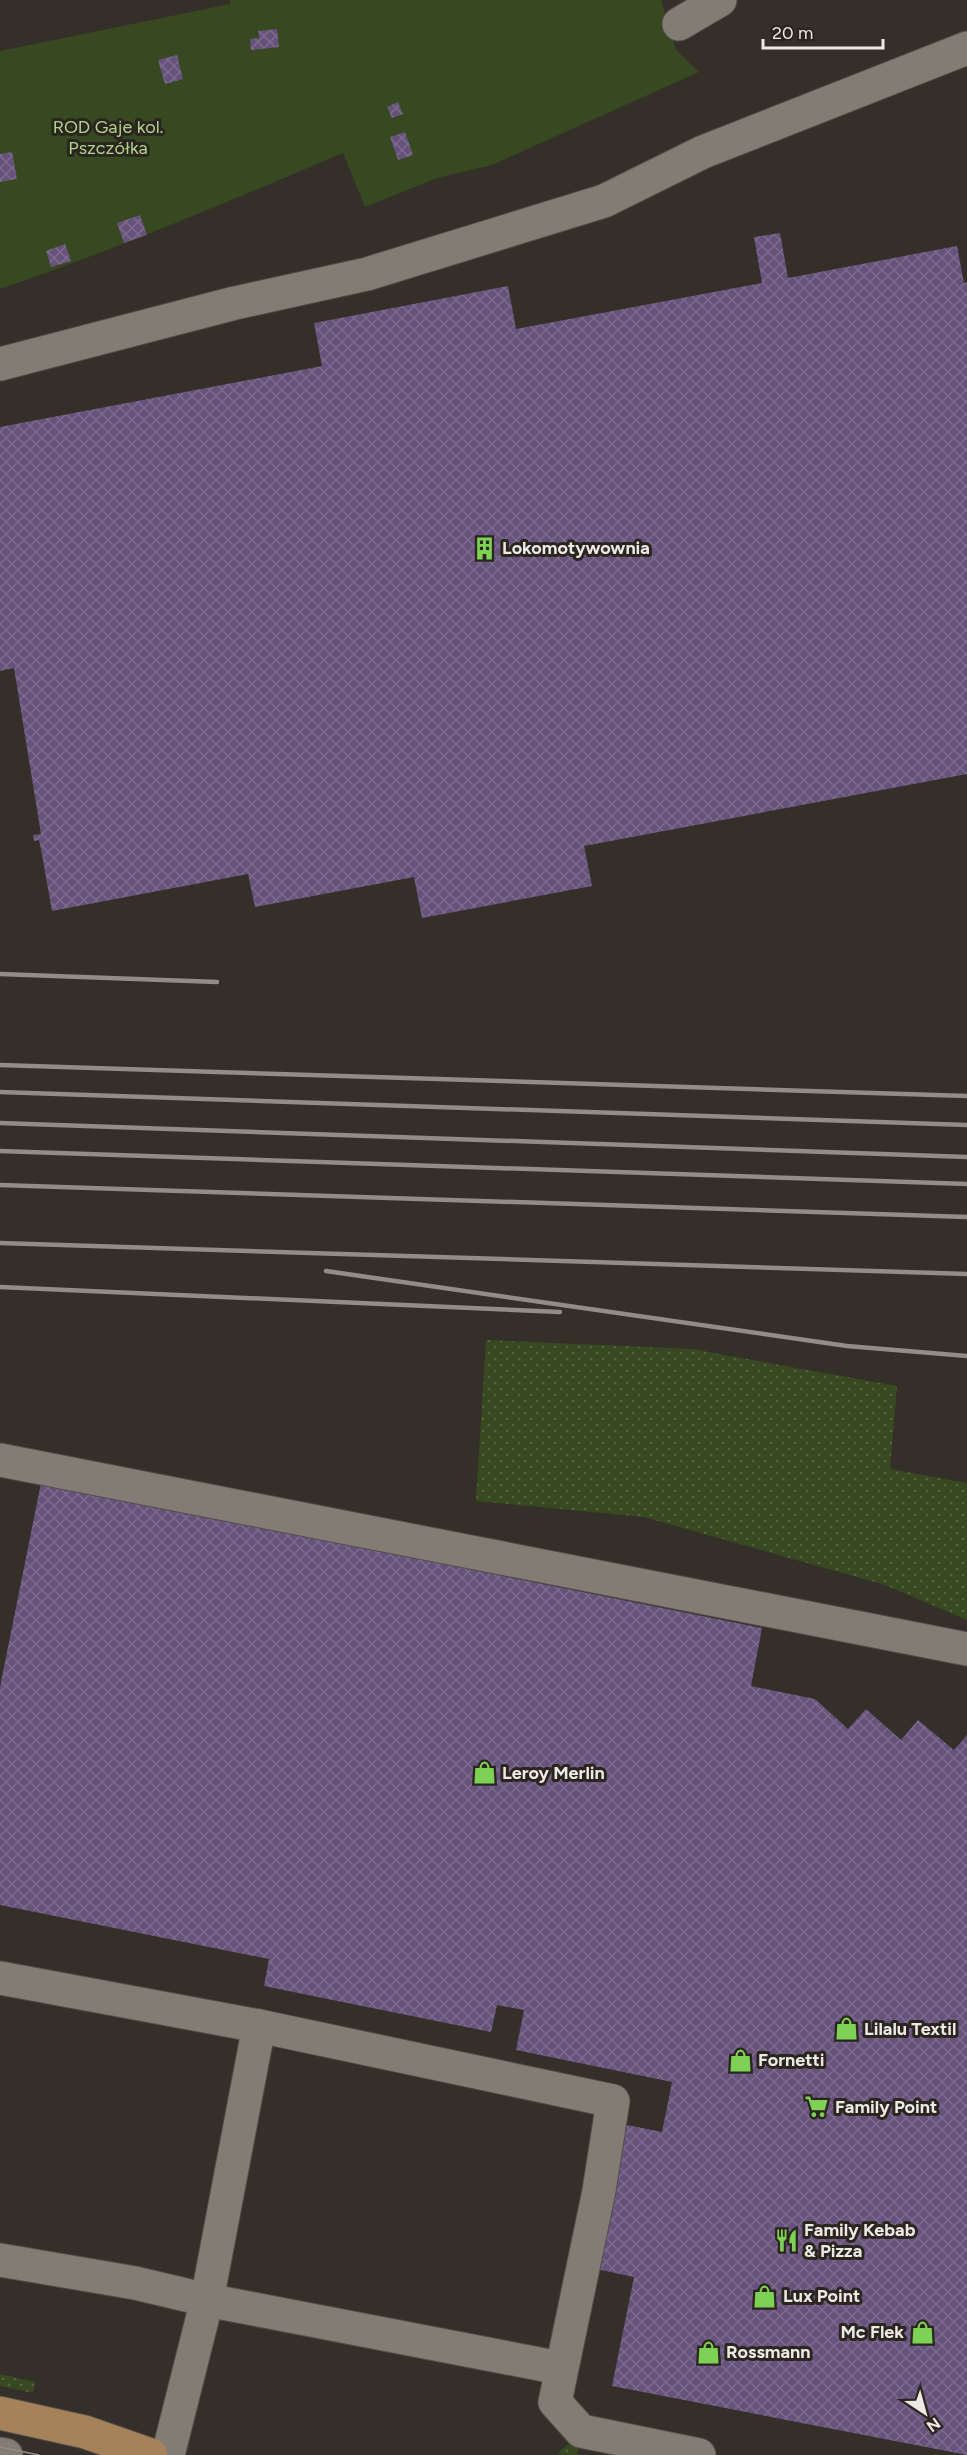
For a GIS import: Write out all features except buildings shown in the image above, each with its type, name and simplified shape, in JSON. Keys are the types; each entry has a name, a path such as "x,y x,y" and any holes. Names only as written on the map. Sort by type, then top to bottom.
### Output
{"main road":[{"path":"0,2412 85,2432 151,2455"}],"lane":[{"path":"678,24 720,0"},
{"path":"0,364 235,303 367,274 604,201 703,152 967,48"},
{"path":"0,1460 967,1649"},
{"path":"0,1977 259,2026 613,2101 599,2191 560,2368 555,2402 581,2431 699,2455"},
{"path":"168,2455 207,2300 259,2026"},
{"path":"0,2260 135,2283 207,2300 560,2368"},
{"path":"0,2454 6,2455"}],"green space":[{"name":"ROD Gaje kol. Pszczółka","path":"230,0 661,0 676,50 699,72 492,165 437,178 365,207 343,153 216,207 0,289 0,51 230,4"},
{"path":"486,1340 692,1349 897,1386 890,1469 967,1483 967,1620 885,1585 644,1517 476,1501"},
{"path":"0,2374 35,2382 33,2393 0,2386"},
{"path":"570,2443 579,2445 577,2455 559,2455 560,2451"}],"tram line":[{"path":"0,2447 39,2455"}],"railway":[{"path":"0,974 217,982"},
{"path":"0,1065 967,1096"},
{"path":"0,1092 967,1125"},
{"path":"0,1123 967,1157"},
{"path":"0,1151 967,1184"},
{"path":"0,1185 967,1217"},
{"path":"0,1243 967,1274"},
{"path":"326,1271 847,1346 967,1356"},
{"path":"0,1287 560,1312"}],"place":[{"name":"Lokomotywownia","path":"484,548"},
{"name":"Leroy Merlin","path":"484,1773"},
{"name":"Lilalu Textil","path":"846,2029"},
{"name":"Fornetti","path":"740,2060"},
{"name":"Family Point","path":"817,2107"},
{"name":"Family Kebab & Pizza","path":"786,2240"},
{"name":"Lux Point","path":"765,2296"},
{"name":"Mc Flek","path":"922,2332"},
{"name":"Rossmann","path":"708,2352"}]}
